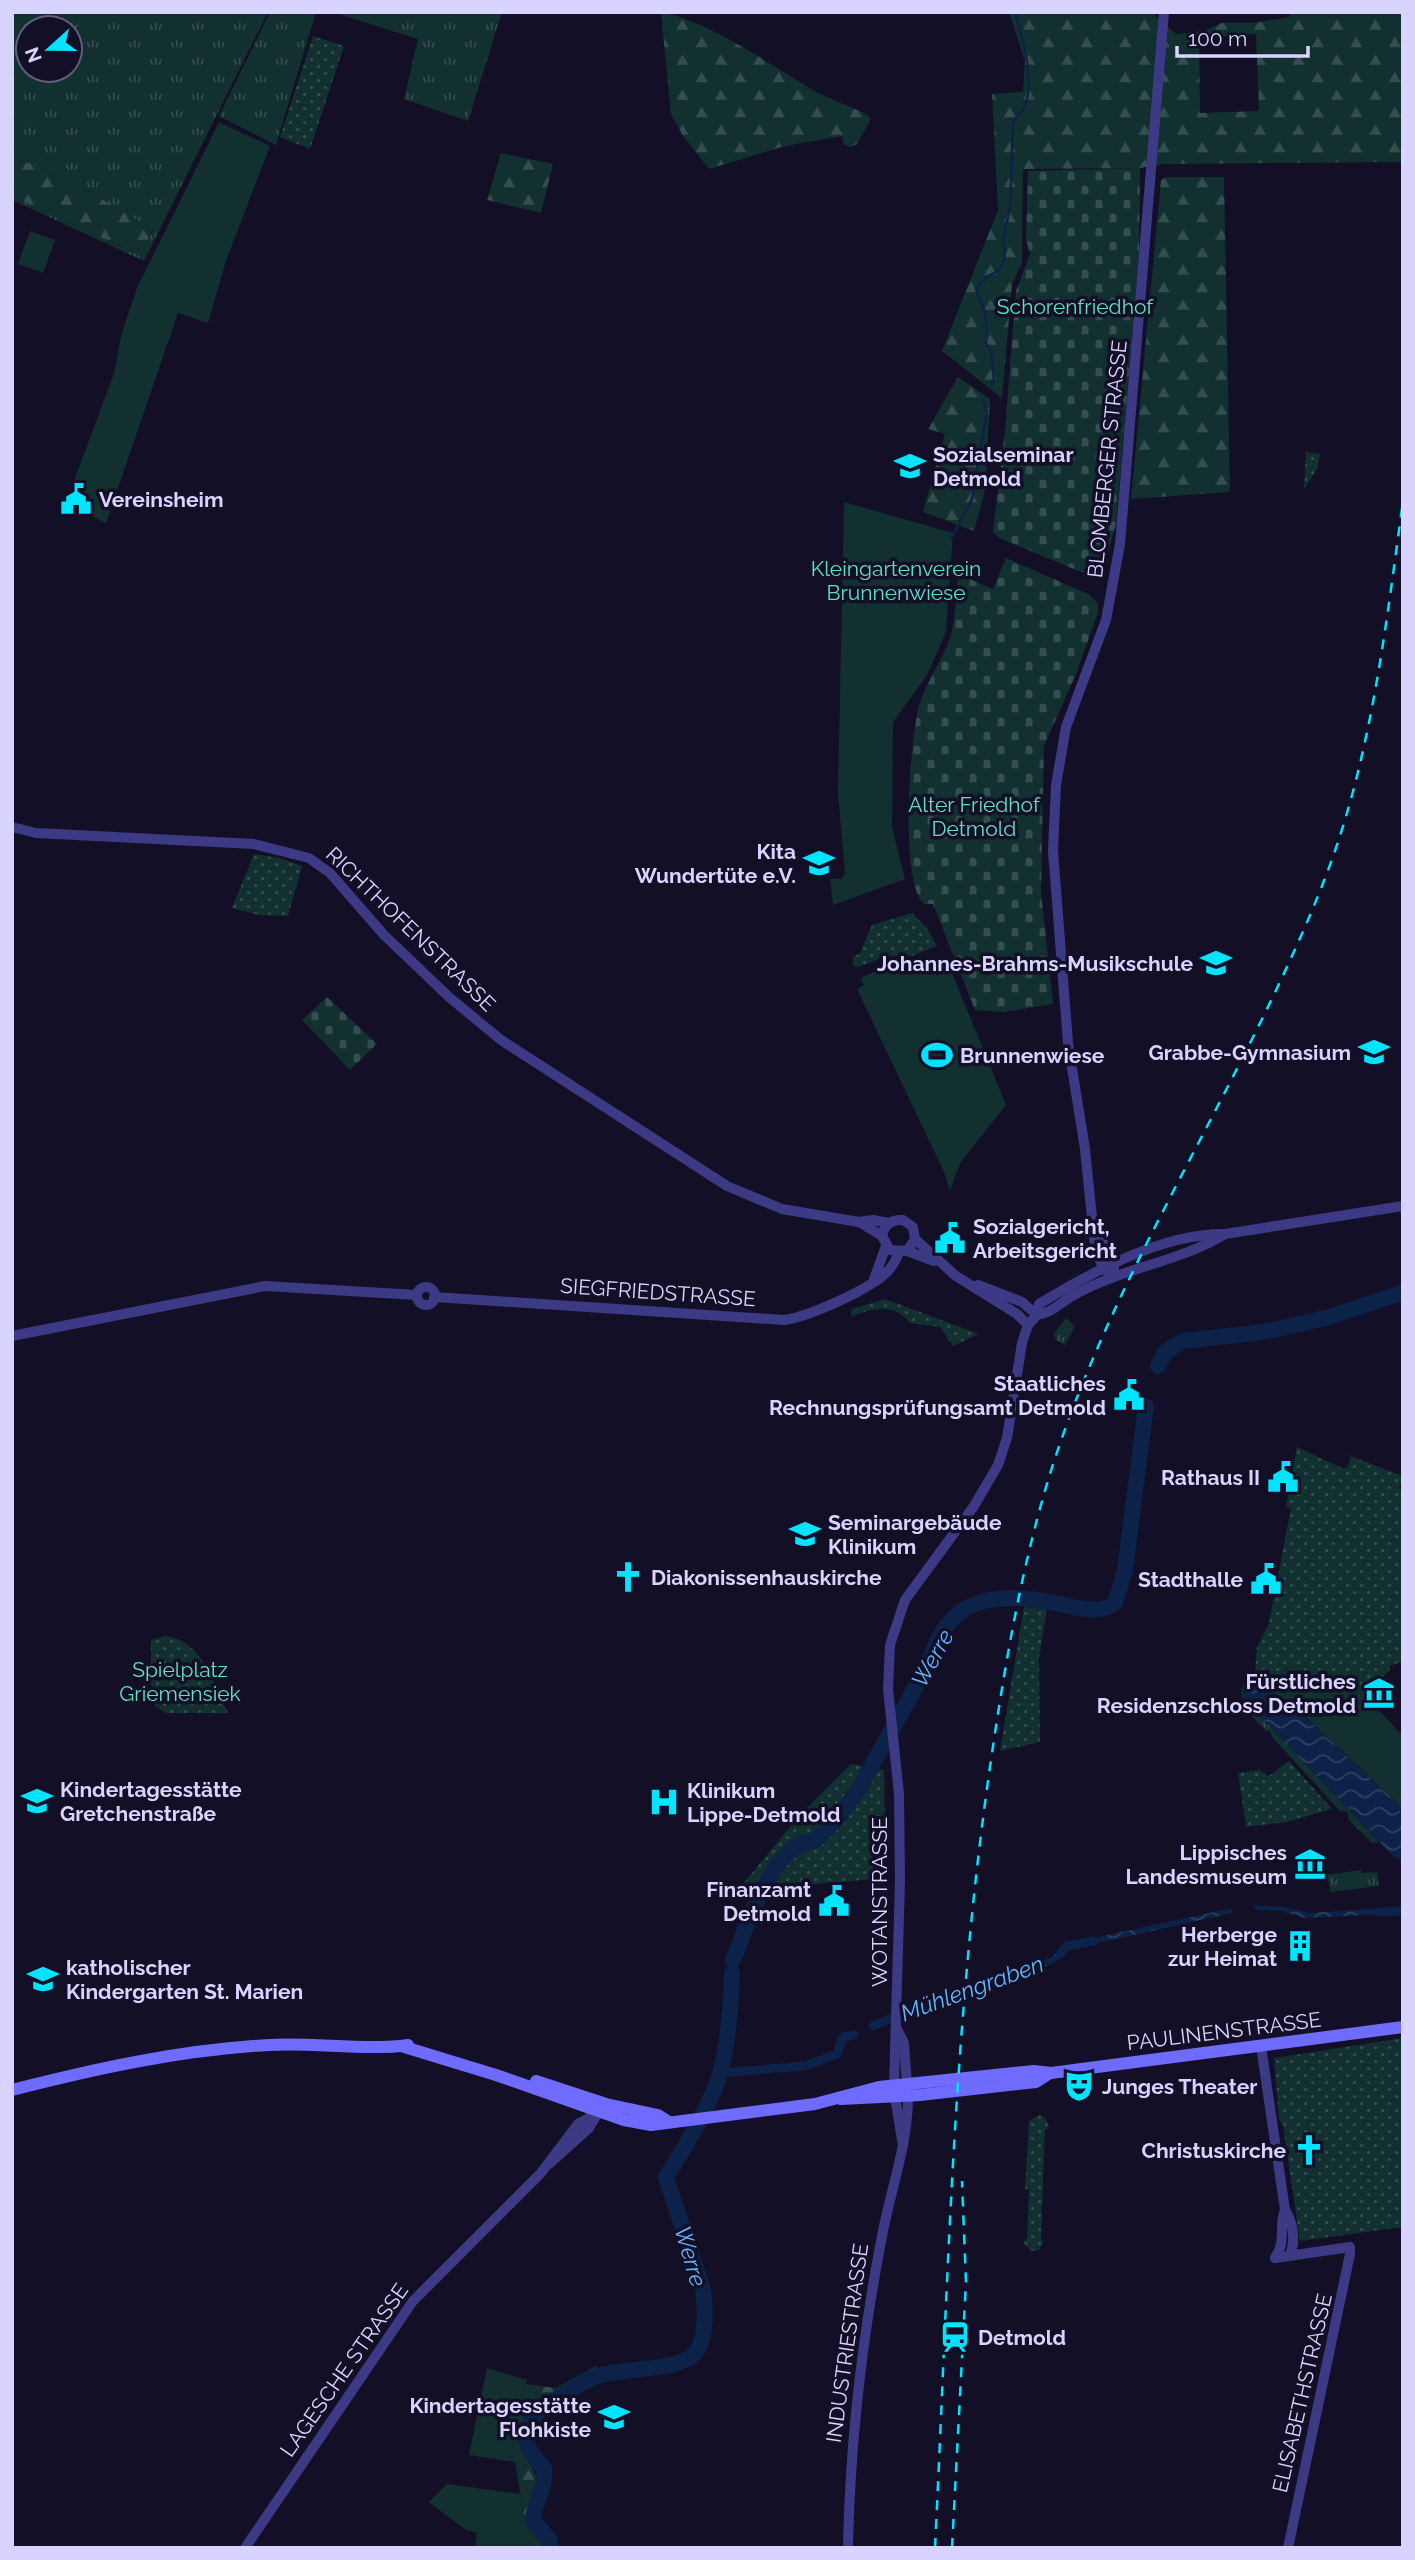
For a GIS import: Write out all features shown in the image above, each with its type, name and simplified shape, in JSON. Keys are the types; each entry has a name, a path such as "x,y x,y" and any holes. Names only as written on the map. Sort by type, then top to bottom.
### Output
{"main road":[{"name":"PAULINENSTRASSE","path":"12,2090 115,2064 166,2055 270,2045 401,2046 651,2125 1034,2071 1051,2073 1403,2026"}],"street":[{"name":"BLOMBERGER STRASSE","path":"1108,1266 1095,1247 1096,1234 1068,1043 1055,892 1055,808 1066,727 1106,620 1120,544 1164,12"},
{"name":"RICHTHOFENSTRASSE","path":"12,827 36,833 254,844 309,858 330,873 384,935 449,997 501,1040 739,1192 782,1209 859,1222 873,1220 889,1223"},
{"path":"871,1283 883,1260 889,1223 898,1219 907,1221 913,1227 915,1239 939,1263 967,1284 1017,1314 1028,1325 1037,1315 1039,1304 1108,1266 1205,1234 1225,1234 1403,1206"},
{"name":"RICHTHOFENSTRASSE","path":"859,1222 884,1241"},
{"path":"967,1284 979,1285 1022,1302 1037,1315 1047,1314 1072,1296 1112,1277 1208,1245 1225,1234"},
{"path":"903,1252 915,1239"},
{"path":"884,1241 903,1252 939,1263"},
{"name":"SIEGFRIEDSTRASSE","path":"12,1336 265,1286 417,1295 424,1305 432,1302 434,1297 784,1320 814,1312 871,1283 887,1272 903,1252"},
{"path":"1108,1266 1112,1277"},
{"name":"WOTANSTRASSE","path":"901,2091 896,2020 900,1922 897,1777 887,1662 899,1610 974,1506 998,1465 1007,1438 1020,1352 1028,1325"},
{"path":"1262,2046 1285,2210 1290,2217 1293,2238 1290,2255 1275,2258 1282,2248 1282,2218 1285,2210"},
{"name":"INDUSTRIESTRASSE","path":"848,2548 856,2408 882,2236 903,2146 901,2091"},
{"name":"LAGESCHE STRASSE","path":"245,2548 413,2301 547,2166 589,2128 603,2108"},
{"name":"ELISABETHSTRASSE","path":"1287,2548 1350,2262 1350,2247 1290,2255"}],"green space":[{"path":"12,12 268,12 144,261 12,200 12,196 141,256 153,230 79,186 12,156"},
{"path":"270,12 316,12 276,145 219,116"},
{"path":"332,12 502,12 468,121 404,99 418,39"},
{"path":"661,12 698,24 758,56 818,93 866,114 871,119 857,144 851,147 844,145 842,136 785,146 709,169 683,136 671,114"},
{"path":"1009,12 1151,12 1176,34 1204,31 1222,23 1255,23 1289,17 1292,12 1403,12 1403,162 1164,164 1140,168 1023,169 1022,263 1012,284 1002,398 942,351 998,210 992,94 1023,92 1025,61","holes":["1256,34 1259,111 1200,113 1199,38"]},
{"path":"313,36 344,46 310,149 280,137"},
{"path":"219,122 270,146 226,261 208,323 178,313 106,523 74,507 71,489 114,373 122,332 137,288"},
{"path":"501,153 553,164 541,213 487,200"},
{"path":"12,156 79,186 153,229 141,256 12,196"},
{"name":"Schorenfriedhof","path":"1140,168 1139,254 1116,524 1102,574 1086,574 999,538 993,532 1005,430 1016,291 1030,254 1026,240 1028,171"},
{"path":"1166,177 1224,177 1230,492 1131,499 1161,180"},
{"path":"30,231 55,240 43,273 18,264"},
{"path":"958,377 990,399 985,491 974,531 923,512 945,434 928,429"},
{"path":"1306,452 1320,454 1317,469 1304,489"},
{"name":"Kleingartenverein Brunnenwiese","path":"844,502 953,533 946,632 927,675 893,722 892,827 905,879 833,905 830,879 841,879 845,874 838,792"},
{"name":"Alter Friedhof Detmold","path":"1006,558 1088,594 1098,603 1098,613 1076,674 1044,746 1041,892 1053,1004 1004,1012 975,1010 933,904 924,904 916,890 911,868 909,809 912,748 919,706 950,638 958,574 993,589"},
{"path":"254,854 280,858 302,866 288,916 259,915 232,908"},
{"path":"912,913 927,928 937,946 912,956 883,957 859,967 853,966 853,957 860,953 872,925"},
{"name":"Brunnenwiese","path":"907,962 952,973 1006,1105 960,1163 950,1191 944,1172 857,989 864,985 861,978 886,966"},
{"path":"327,997 377,1044 350,1070 302,1020"},
{"path":"885,1299 979,1334 953,1346 940,1327 910,1323 897,1312 890,1310 867,1311 851,1317 852,1309"},
{"path":"1066,1318 1075,1326 1065,1345 1056,1340 1054,1334"},
{"path":"1297,1447 1342,1468 1347,1468 1351,1458 1348,1455 1403,1476 1399,1489 1403,1491 1403,1661 1390,1666 1389,1671 1363,1694 1354,1683 1302,1675 1288,1667 1278,1674 1271,1667 1255,1673 1257,1647 1269,1623 1291,1508 1286,1507"},
{"path":"1024,1607 1047,1609 1039,1657 1040,1742 1000,1751"},
{"name":"Spielplatz Griemensiek","path":"166,1636 178,1639 198,1654 228,1713 166,1713 155,1706 151,1684 151,1640"},
{"path":"1271,1667 1278,1673 1292,1667 1302,1675 1354,1683 1403,1736 1403,1816 1400,1806 1289,1701 1271,1693 1267,1677 1271,1668 1255,1673"},
{"path":"1248,1679 1244,1699 1379,1842 1372,1843 1349,1820 1347,1812 1340,1811 1273,1738 1270,1731 1266,1731 1247,1711 1248,1707 1242,1696"},
{"path":"1289,1761 1332,1809 1287,1822 1246,1827 1238,1773 1259,1770 1269,1776"},
{"path":"851,1764 884,1770 886,1878 781,1887 756,1909 738,1890 799,1816"},
{"path":"1361,1870 1362,1873 1377,1872 1379,1886 1330,1892 1329,1881 1325,1881 1324,1875"},
{"path":"1403,2038 1403,2227 1300,2241 1283,2125 1279,2119 1274,2058"},
{"path":"1039,2115 1045,2117 1049,2127 1045,2130 1043,2243 1039,2250 1031,2251 1023,2242 1027,2239 1029,2190 1025,2189 1029,2121"},
{"path":"596,2366 598,2370 535,2409 519,2431 519,2443 537,2481 538,2491 531,2523 546,2541 548,2548 543,2548 525,2526 511,2434 526,2384 556,2388"},
{"path":"487,2368 527,2380 511,2434 515,2462 469,2455"},
{"path":"447,2484 520,2494 525,2526 543,2548 475,2548 477,2533 466,2530 429,2502"}],"water":[{"path":"1271,1668 1267,1677 1271,1693 1288,1701 1400,1806 1403,1860 1393,1856 1244,1699 1246,1683 1254,1675"},
{"path":"1254,1905 1286,1907 1308,1913 1388,1908 1388,1914 1305,1918 1282,1911 1255,1910"},
{"path":"1232,1908 1232,1913 1085,1946 1085,1940"},
{"path":"1066,1943 1067,1950 1061,1958 1036,1972 975,1993 976,1986 1052,1957"},
{"path":"961,1986 961,1994 908,2011 908,2007 947,1989"}],"waterway":[{"path":"991,386 994,379 991,351 986,344 986,316 976,289 987,277 999,270 1005,259 1003,238 1010,209 1013,125 1024,107 1029,86 1027,60 1015,12"},
{"path":"951,539 972,499 987,411 983,400"},
{"name":"Werre","path":"1158,1366 1166,1351 1183,1341 1264,1332 1330,1317 1403,1292"},
{"name":"Werre","path":"733,1960 773,1870 800,1845 816,1840 837,1819 860,1787 930,1661 948,1623 961,1612 992,1599 1030,1599 1092,1609 1108,1607 1115,1603 1125,1570 1146,1406"},
{"name":"Mühlengraben","path":"1377,1912 1403,1911"},
{"name":"Mühlengraben","path":"1060,1954 1067,1946 1094,1941"},
{"name":"Werre","path":"551,2548 549,2539 533,2520 542,2489 544,2468 528,2447 526,2437 531,2421 547,2406 590,2379 611,2373 677,2363 695,2353 702,2339 705,2322 703,2290 666,2177 697,2125 717,2083 728,2034 732,1973"},
{"name":"Mühlengraben","path":"950,1993 984,1989"},
{"name":"Mühlengraben","path":"873,2026 918,2006"},
{"name":"Mühlengraben","path":"721,2073 805,2066 837,2054 843,2037 854,2035"}],"railway":[{"path":"935,2548 948,2252 968,1956 991,1760 1022,1582 1049,1477 1076,1400 1143,1252 1290,961 1339,839 1353,792 1374,696 1403,501"},
{"path":"952,2548 966,2282 962,2181"}],"place":[{"name":"Sozialseminar Detmold","path":"910,466"},
{"name":"Vereinsheim","path":"76,499"},
{"name":"Kita Wundertüte e.V.","path":"819,863"},
{"name":"Johannes-Brahms-Musikschule","path":"1216,963"},
{"name":"Grabbe-Gymnasium","path":"1374,1052"},
{"name":"Brunnenwiese","path":"937,1055"},
{"name":"Sozialgericht, Arbeitsgericht","path":"950,1238"},
{"name":"Staatliches Rechnungsprüfungsamt Detmold","path":"1129,1395"},
{"name":"Rathaus II","path":"1283,1477"},
{"name":"Seminargebäude Klinikum","path":"805,1534"},
{"name":"Diakonissenhauskirche","path":"628,1577"},
{"name":"Stadthalle","path":"1266,1579"},
{"name":"Fürstliches Residenzschloss Detmold","path":"1379,1693"},
{"name":"Kindertagesstätte Gretchenstraße","path":"37,1801"},
{"name":"Klinikum Lippe-Detmold","path":"664,1802"},
{"name":"Lippisches Landesmuseum","path":"1310,1864"},
{"name":"Finanzamt Detmold","path":"834,1901"},
{"name":"Herberge zur Heimat","path":"1300,1946"},
{"name":"katholischer Kindergarten St. Marien","path":"43,1979"},
{"name":"Junges Theater","path":"1079,2086"},
{"name":"Christuskirche","path":"1309,2150"},
{"name":"Detmold","path":"955,2337"},
{"name":"Kindertagesstätte Flohkiste","path":"614,2417"}]}
